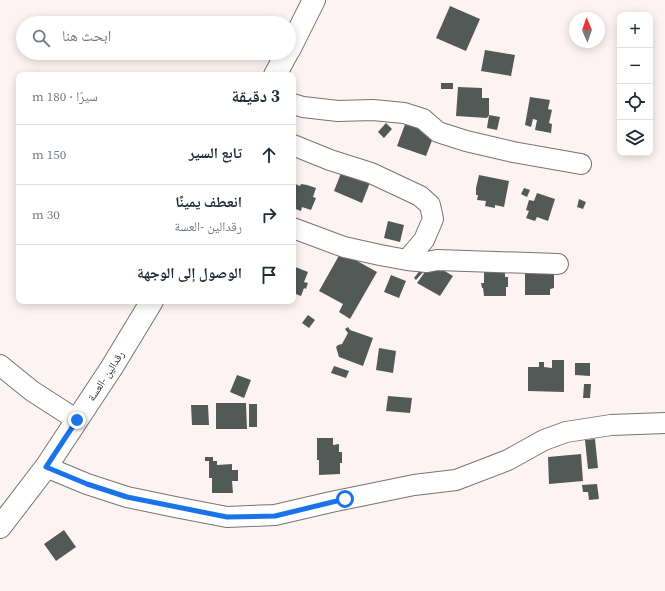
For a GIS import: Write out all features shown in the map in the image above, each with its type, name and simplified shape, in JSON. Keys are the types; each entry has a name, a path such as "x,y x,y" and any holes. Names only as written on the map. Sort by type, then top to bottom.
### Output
{"main road":[{"path":"296,36 314,0"},
{"path":"277,72 283,60"},
{"name":"رقدالين -العسة","path":"0,527 46,467 112,367 150,304"}],"street":[{"path":"296,105 338,111 373,110 404,113 423,119 438,132 466,141 513,152 581,164"},
{"path":"296,145 330,160 370,173 420,196 430,205 433,219 424,240 407,260"},
{"path":"296,229 344,247 407,260 427,262 437,260 558,264"},
{"path":"0,365 32,391 77,420"},
{"path":"46,467 87,484 127,497 227,517 275,516 331,502 414,485 456,480 508,460 544,440 566,432 611,425 665,423"}],"building":[{"path":"450,6 480,19 466,51 436,38"},
{"path":"485,50 515,55 511,76 481,71"},
{"path":"441,83 453,83 453,89 441,89"},
{"path":"458,87 482,88 482,98 489,98 489,115 487,118 456,116"},
{"path":"530,97 550,100 548,109 552,110 549,123 552,124 551,133 535,130 537,120 533,119 531,127 525,125"},
{"path":"489,115 500,117 497,130 487,128"},
{"path":"407,119 436,130 426,156 397,146"},
{"path":"386,123 392,129 384,138 378,132"},
{"path":"343,168 371,180 362,203 334,191"},
{"path":"479,175 509,181 504,207 495,205 495,208 485,206 486,201 477,200 478,195 476,195 476,188"},
{"path":"296,184 300,186 301,184 307,185 316,188 313,197 316,198 311,210 302,207 301,211 296,209"},
{"path":"524,188 530,190 527,197 521,194"},
{"path":"537,193 555,199 548,221 537,217 535,221 526,218 529,211 526,210 529,200 534,201"},
{"path":"579,199 586,202 583,209 577,207"},
{"path":"388,221 404,225 400,242 384,238"},
{"path":"341,252 377,272 350,319 339,312 343,304 319,291"},
{"path":"296,267 308,272 304,282 308,283 301,296 296,294"},
{"path":"438,267 453,276 440,296 417,283 427,269"},
{"path":"421,269 424,271 416,280 414,278"},
{"path":"505,269 505,277 508,277 506,296 484,296 481,283 484,283 484,270"},
{"path":"554,269 554,288 550,289 550,295 525,295 525,270"},
{"path":"391,275 406,281 399,298 384,292"},
{"path":"308,315 315,320 309,328 302,323"},
{"path":"348,327 350,330 373,338 363,366 339,357 336,347 342,344 348,333 345,329"},
{"path":"379,348 396,351 393,373 376,370"},
{"path":"552,360 564,360 564,392 528,391 528,367 539,367 539,362 544,362 544,367 552,368"},
{"path":"575,363 590,363 590,376 575,375"},
{"path":"334,366 349,371 346,378 331,373"},
{"path":"237,375 251,380 244,398 230,392"},
{"path":"584,384 591,384 590,398 583,398"},
{"path":"388,396 412,398 410,413 386,411"},
{"path":"216,403 246,403 247,429 216,429"},
{"path":"249,404 257,404 257,427 249,427"},
{"path":"191,405 208,405 209,425 192,425"},
{"path":"317,438 333,438 333,445 339,444 339,452 342,452 340,474 319,475"},
{"path":"595,439 598,468 588,469 585,440"},
{"path":"581,454 583,481 549,484 548,457"},
{"path":"205,457 213,457 213,461 217,461 217,465 232,464 232,470 238,470 238,481 232,481 233,493 212,493 212,478 209,478 209,461 205,461"},
{"path":"597,484 599,499 589,500 588,492 583,492 582,485"},
{"path":"64,530 76,547 56,561 44,544"}],"route":[{"path":"77,420 46,467 87,484 127,497 227,517 275,516 345,499"}]}
